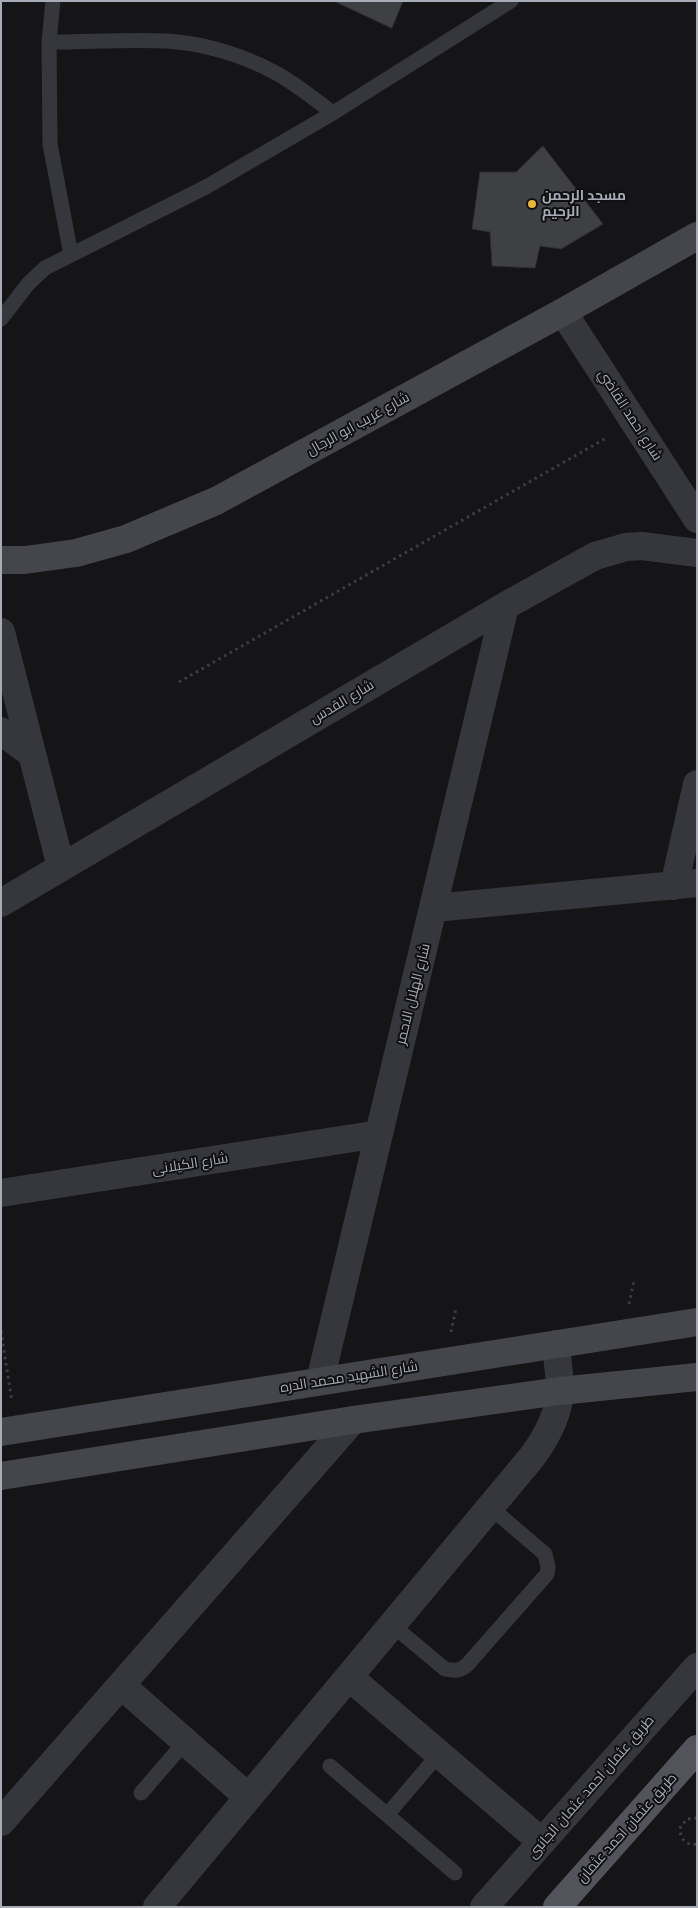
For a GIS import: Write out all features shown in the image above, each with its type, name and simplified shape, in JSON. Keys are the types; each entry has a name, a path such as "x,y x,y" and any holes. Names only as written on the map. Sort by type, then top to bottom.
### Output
{"main road":[{"name":"شارع غريب ابو الرجال","path":"1,560 26,560 76,554 126,539 216,501 563,312 697,236"},
{"name":"شارع الشهيد محمد الدره","path":"9,1430 697,1322"},
{"path":"1,1476 353,1420 560,1391 697,1377"},
{"name":"طريق عثمان احمد عثمان","path":"557,1907 697,1749"}],"street":[{"name":"شارع احمد القاضي","path":"563,312 697,519"},
{"name":"شارع القدس","path":"1,903 505,606 588,560 626,547 642,546 697,553"},
{"name":"شارع الهلال الاحمر","path":"320,1381 505,606"},
{"path":"1,632 61,867"},
{"path":"1,731 32,754"},
{"path":"434,908 685,885 697,784"},
{"name":"شارع الكيلانى","path":"1,1193 379,1134"},
{"path":"157,1907 543,1442 552,1424 560,1391 556,1344"},
{"path":"1,1822 353,1420"},
{"name":"طريق عثمان احمد عثمان الجانبى","path":"484,1907 697,1667"},
{"path":"348,1677 542,1842"},
{"path":"121,1685 248,1797"}],"lane":[{"path":"53,1 49,42 50,144 71,255"},
{"path":"1,319 12,303 45,268 206,187 333,114 508,2"},
{"path":"49,42 169,41 208,48 245,59 273,71 301,89 333,114"},
{"path":"392,1624 446,1669 460,1670 467,1665 547,1574 548,1567 545,1554 490,1507"},
{"path":"141,1794 186,1742"},
{"path":"387,1815 438,1755"},
{"path":"330,1766 455,1873"}],"path":[{"path":"179,682 634,422"},
{"path":"1,1331 9,1430"},
{"path":"697,1818 687,1819 680,1828 682,1839 687,1843 697,1844"}],"building":[{"path":"334,1 403,1 392,28"},
{"name":"مسجد الرحمن الرحيم","path":"543,146 603,224 561,249 540,246 535,268 492,266 490,232 472,229 480,172 516,172"}],"place":[{"name":"مسجد الرحمن الرحيم","path":"532,204"}]}
